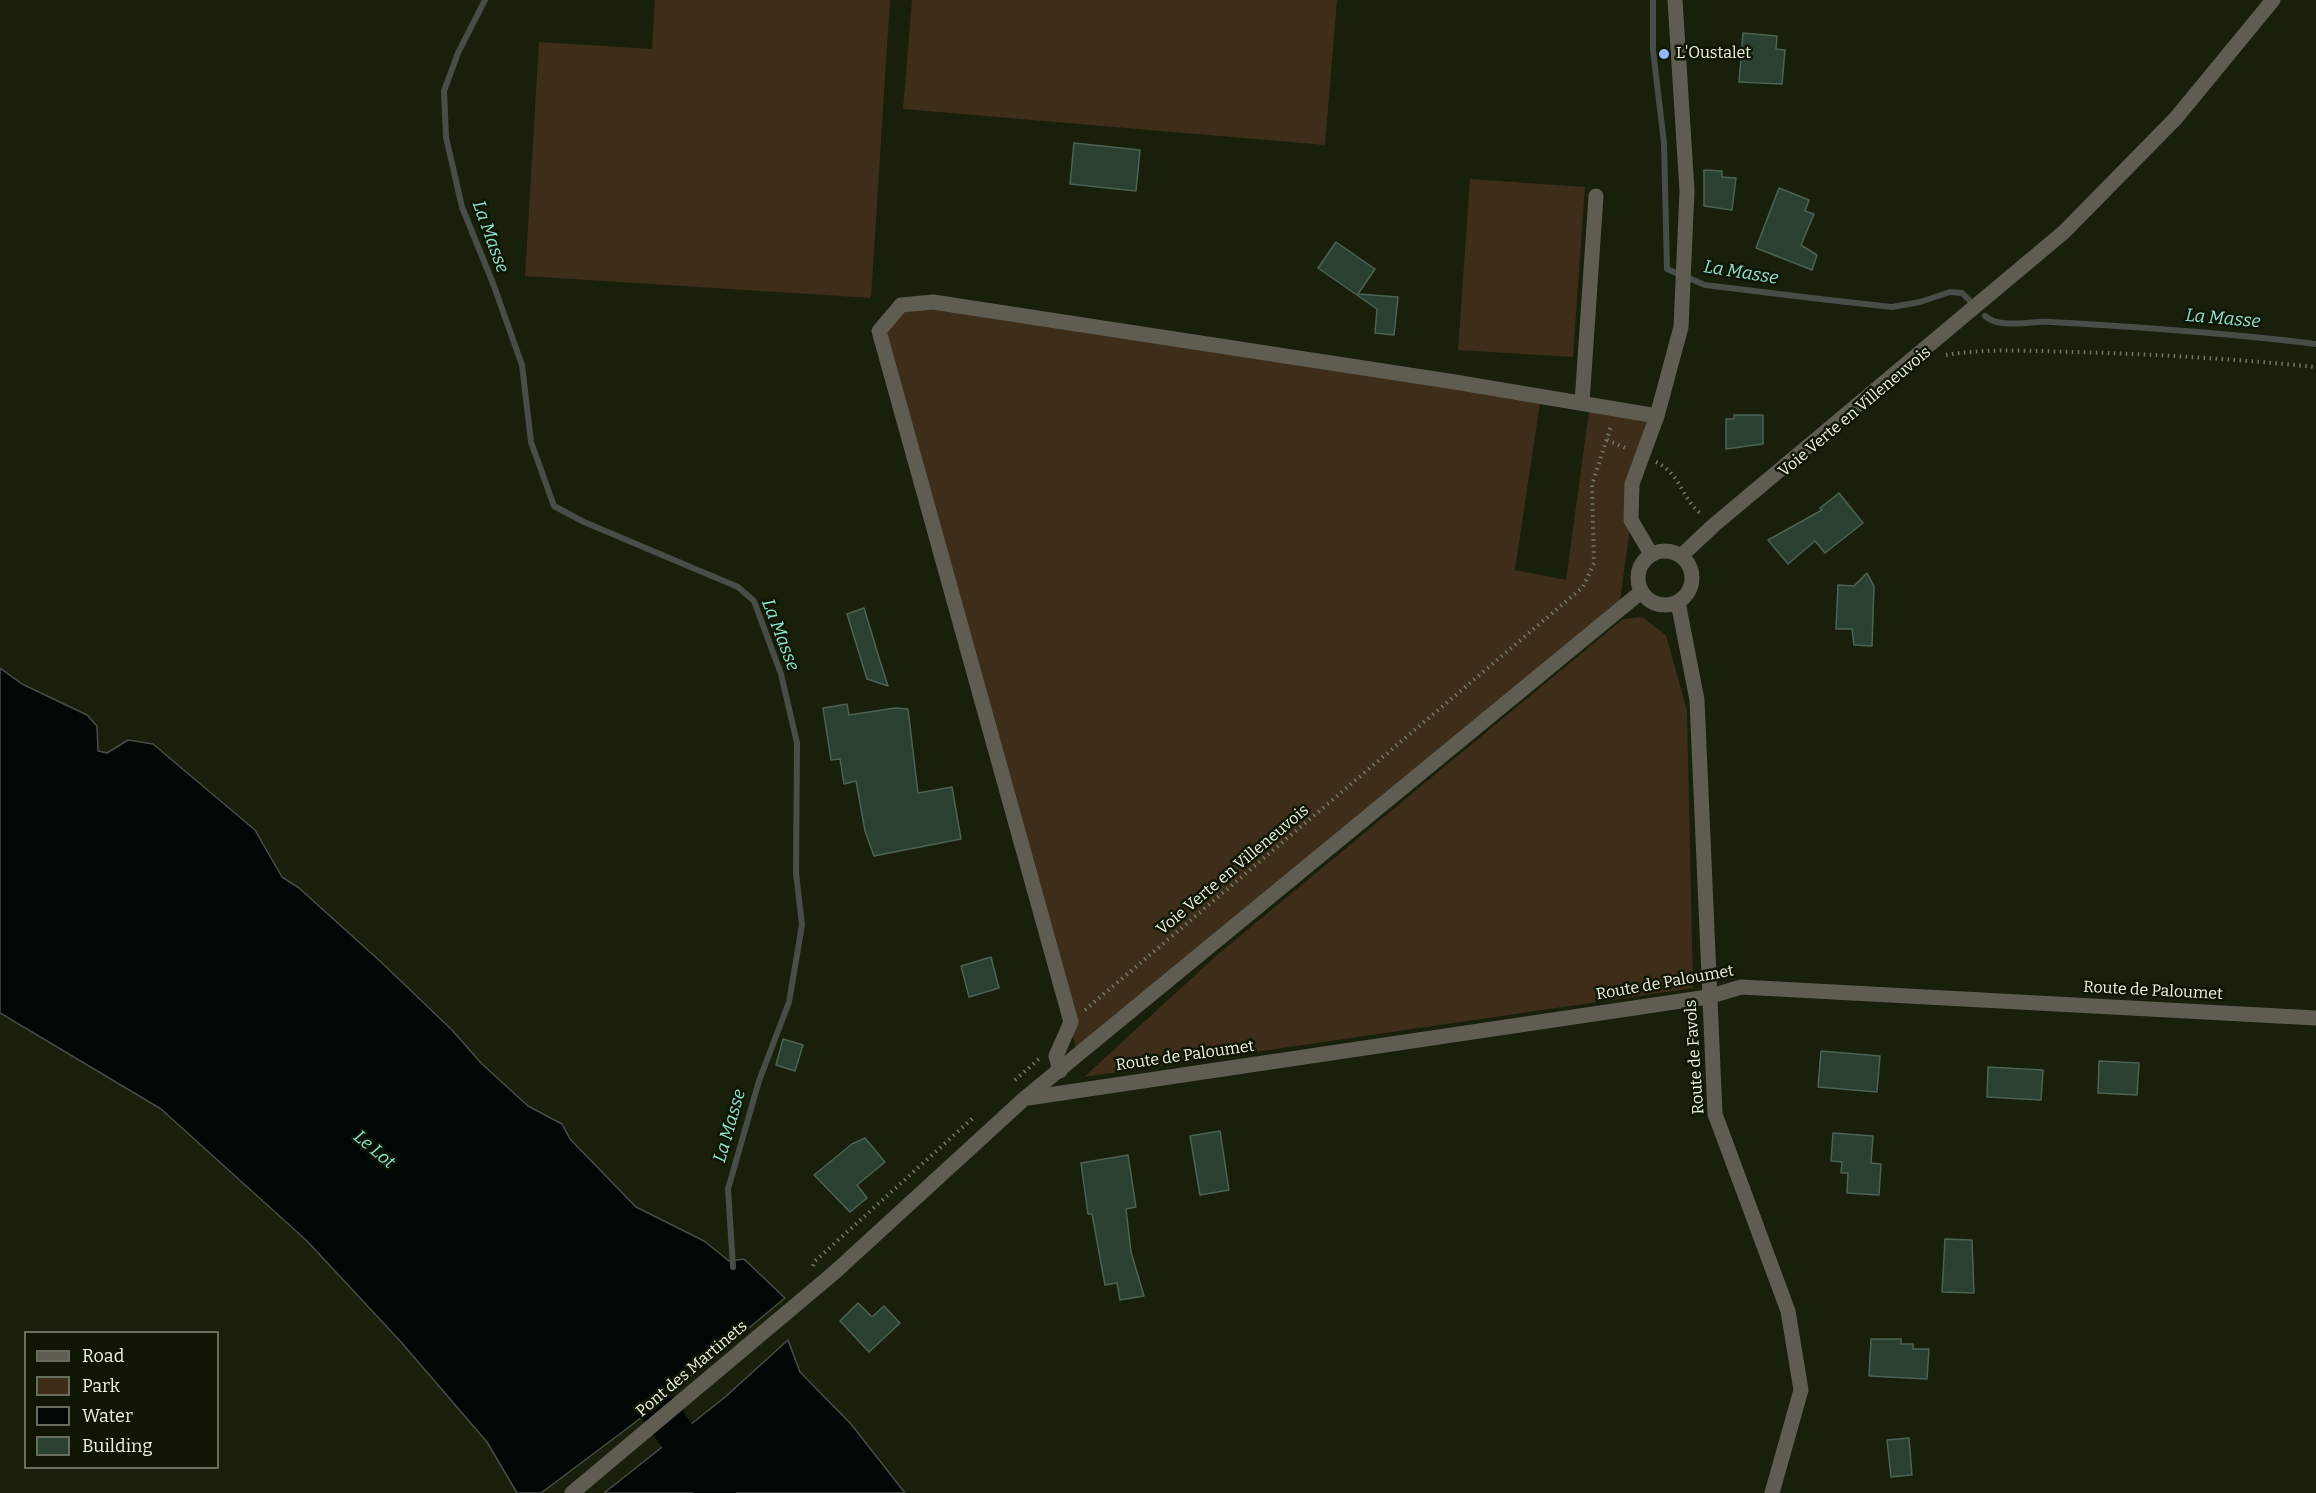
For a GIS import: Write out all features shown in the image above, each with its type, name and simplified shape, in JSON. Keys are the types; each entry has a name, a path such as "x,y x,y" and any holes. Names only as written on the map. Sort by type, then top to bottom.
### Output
{"street":[{"path":"1651,554 1631,520 1632,484 1658,416 1681,327 1687,191 1675,0"},
{"path":"1681,556 1714,525 2064,232 2176,118 2273,0"},
{"path":"1582,403 1596,195"},
{"path":"1060,1071 1056,1056 1071,1022 879,331 901,305 933,302 1658,416"},
{"path":"1667,551 1681,556 1691,571 1692,580 1685,597 1678,602 1662,605 1646,598 1638,584 1640,566 1651,554 1667,551"},
{"name":"Pont des Martinets","path":"572,1493 835,1272 1025,1098 1641,592"},
{"name":"Route de Favols","path":"1678,602 1697,700 1708,997 1715,1114 1788,1311 1801,1389 1772,1493"},
{"name":"Route de Paloumet","path":"1025,1098 1708,997 1741,987 2316,1018"}],"path":[{"name":"Voie Verte en Villeneuvois","path":"1937,356 1975,350 2076,352 2212,357 2316,367"},
{"name":"Voie Verte en Villeneuvois","path":"1071,1022 1583,587 1594,563 1592,485 1607,440"},
{"path":"1643,455 1667,467 1683,486 1692,507 1714,525"},
{"path":"1008,1087 1043,1055"},
{"path":"812,1271 814,1262 982,1111"}],"green space":[{"path":"655,0 890,0 871,298 525,276 539,42 652,49"},
{"path":"912,0 1337,0 1325,145 903,109"},
{"path":"1470,179 1585,187 1573,357 1458,350"},
{"path":"933,302 1541,396 1515,570 1566,580 1590,404 1657,416 1632,484 1631,520 1619,608 1078,1055 879,331 901,305"},
{"path":"1642,617 1666,635 1687,710 1693,988 1084,1077 1217,955 1623,619"}],"water":[{"path":"0,668 22,684 87,715 97,726 98,751 107,753 128,740 153,744 255,830 282,877 299,888 381,962 452,1030 482,1064 528,1106 562,1124 570,1139 636,1207 704,1241 729,1261 744,1259 785,1298 633,1424 541,1493 517,1493 487,1442 401,1342 307,1241 161,1109 0,1013"},
{"path":"788,1340 800,1372 851,1424 905,1493 604,1493 724,1398"}],"building":[{"path":"1743,33 1777,36 1776,49 1785,50 1782,84 1739,82"},
{"path":"1074,143 1140,150 1136,191 1070,184"},
{"path":"1704,170 1722,171 1722,177 1736,178 1732,210 1704,206"},
{"path":"1779,188 1809,200 1805,211 1814,214 1801,245 1817,255 1812,270 1756,248"},
{"path":"1336,242 1375,269 1358,294 1398,297 1394,335 1375,333 1377,309 1318,268"},
{"path":"1734,415 1763,415 1763,444 1726,449 1726,419 1734,419"},
{"path":"1839,493 1863,523 1825,553 1815,541 1788,564 1768,540 1822,510 1820,508"},
{"path":"1867,573 1874,586 1872,646 1854,645 1852,629 1836,629 1838,585 1854,586"},
{"path":"864,608 888,686 867,679 847,614"},
{"path":"847,704 849,715 895,708 908,709 918,793 952,787 961,839 874,856 865,831 856,781 844,784 840,759 831,760 823,708"},
{"path":"991,957 999,988 969,997 961,966"},
{"path":"783,1039 803,1045 795,1071 776,1065"},
{"path":"1821,1051 1880,1056 1877,1092 1818,1087"},
{"path":"2099,1061 2139,1063 2137,1095 2098,1093"},
{"path":"1988,1067 2043,1070 2041,1100 1987,1097"},
{"path":"1220,1131 1229,1190 1200,1195 1190,1136"},
{"path":"1833,1133 1873,1136 1871,1163 1881,1164 1879,1195 1847,1193 1848,1173 1841,1173 1842,1162 1831,1161"},
{"path":"865,1138 885,1162 857,1185 867,1198 850,1212 814,1175 852,1144"},
{"path":"1128,1155 1136,1207 1126,1209 1131,1252 1144,1296 1120,1300 1117,1283 1105,1285 1092,1214 1088,1214 1081,1163"},
{"path":"1945,1239 1972,1240 1974,1293 1942,1292"},
{"path":"858,1303 872,1317 884,1306 900,1323 869,1352 840,1321"},
{"path":"1871,1339 1901,1339 1901,1344 1913,1344 1913,1349 1929,1349 1927,1379 1869,1376"},
{"path":"1909,1438 1912,1475 1891,1477 1887,1440"}],"waterway":[{"name":"La Masse","path":"485,0 458,53 444,91 446,137 462,207 494,286 522,365 531,442 554,506 584,522 738,587 754,601 781,674 797,743 796,873 802,925 789,1002 759,1081 728,1189 733,1267"},
{"name":"La Masse","path":"1653,0 1653,50 1664,143 1667,269 1705,285 1892,307 1920,302 1950,292 1962,293 1970,301"},
{"name":"La Masse","path":"1985,316 1999,323 2008,324 2044,322 2118,326 2316,344"},
{"name":"Le Lot","path":"627,1364 717,1493"}],"place":[{"name":"L'Oustalet","path":"1664,54"}]}
